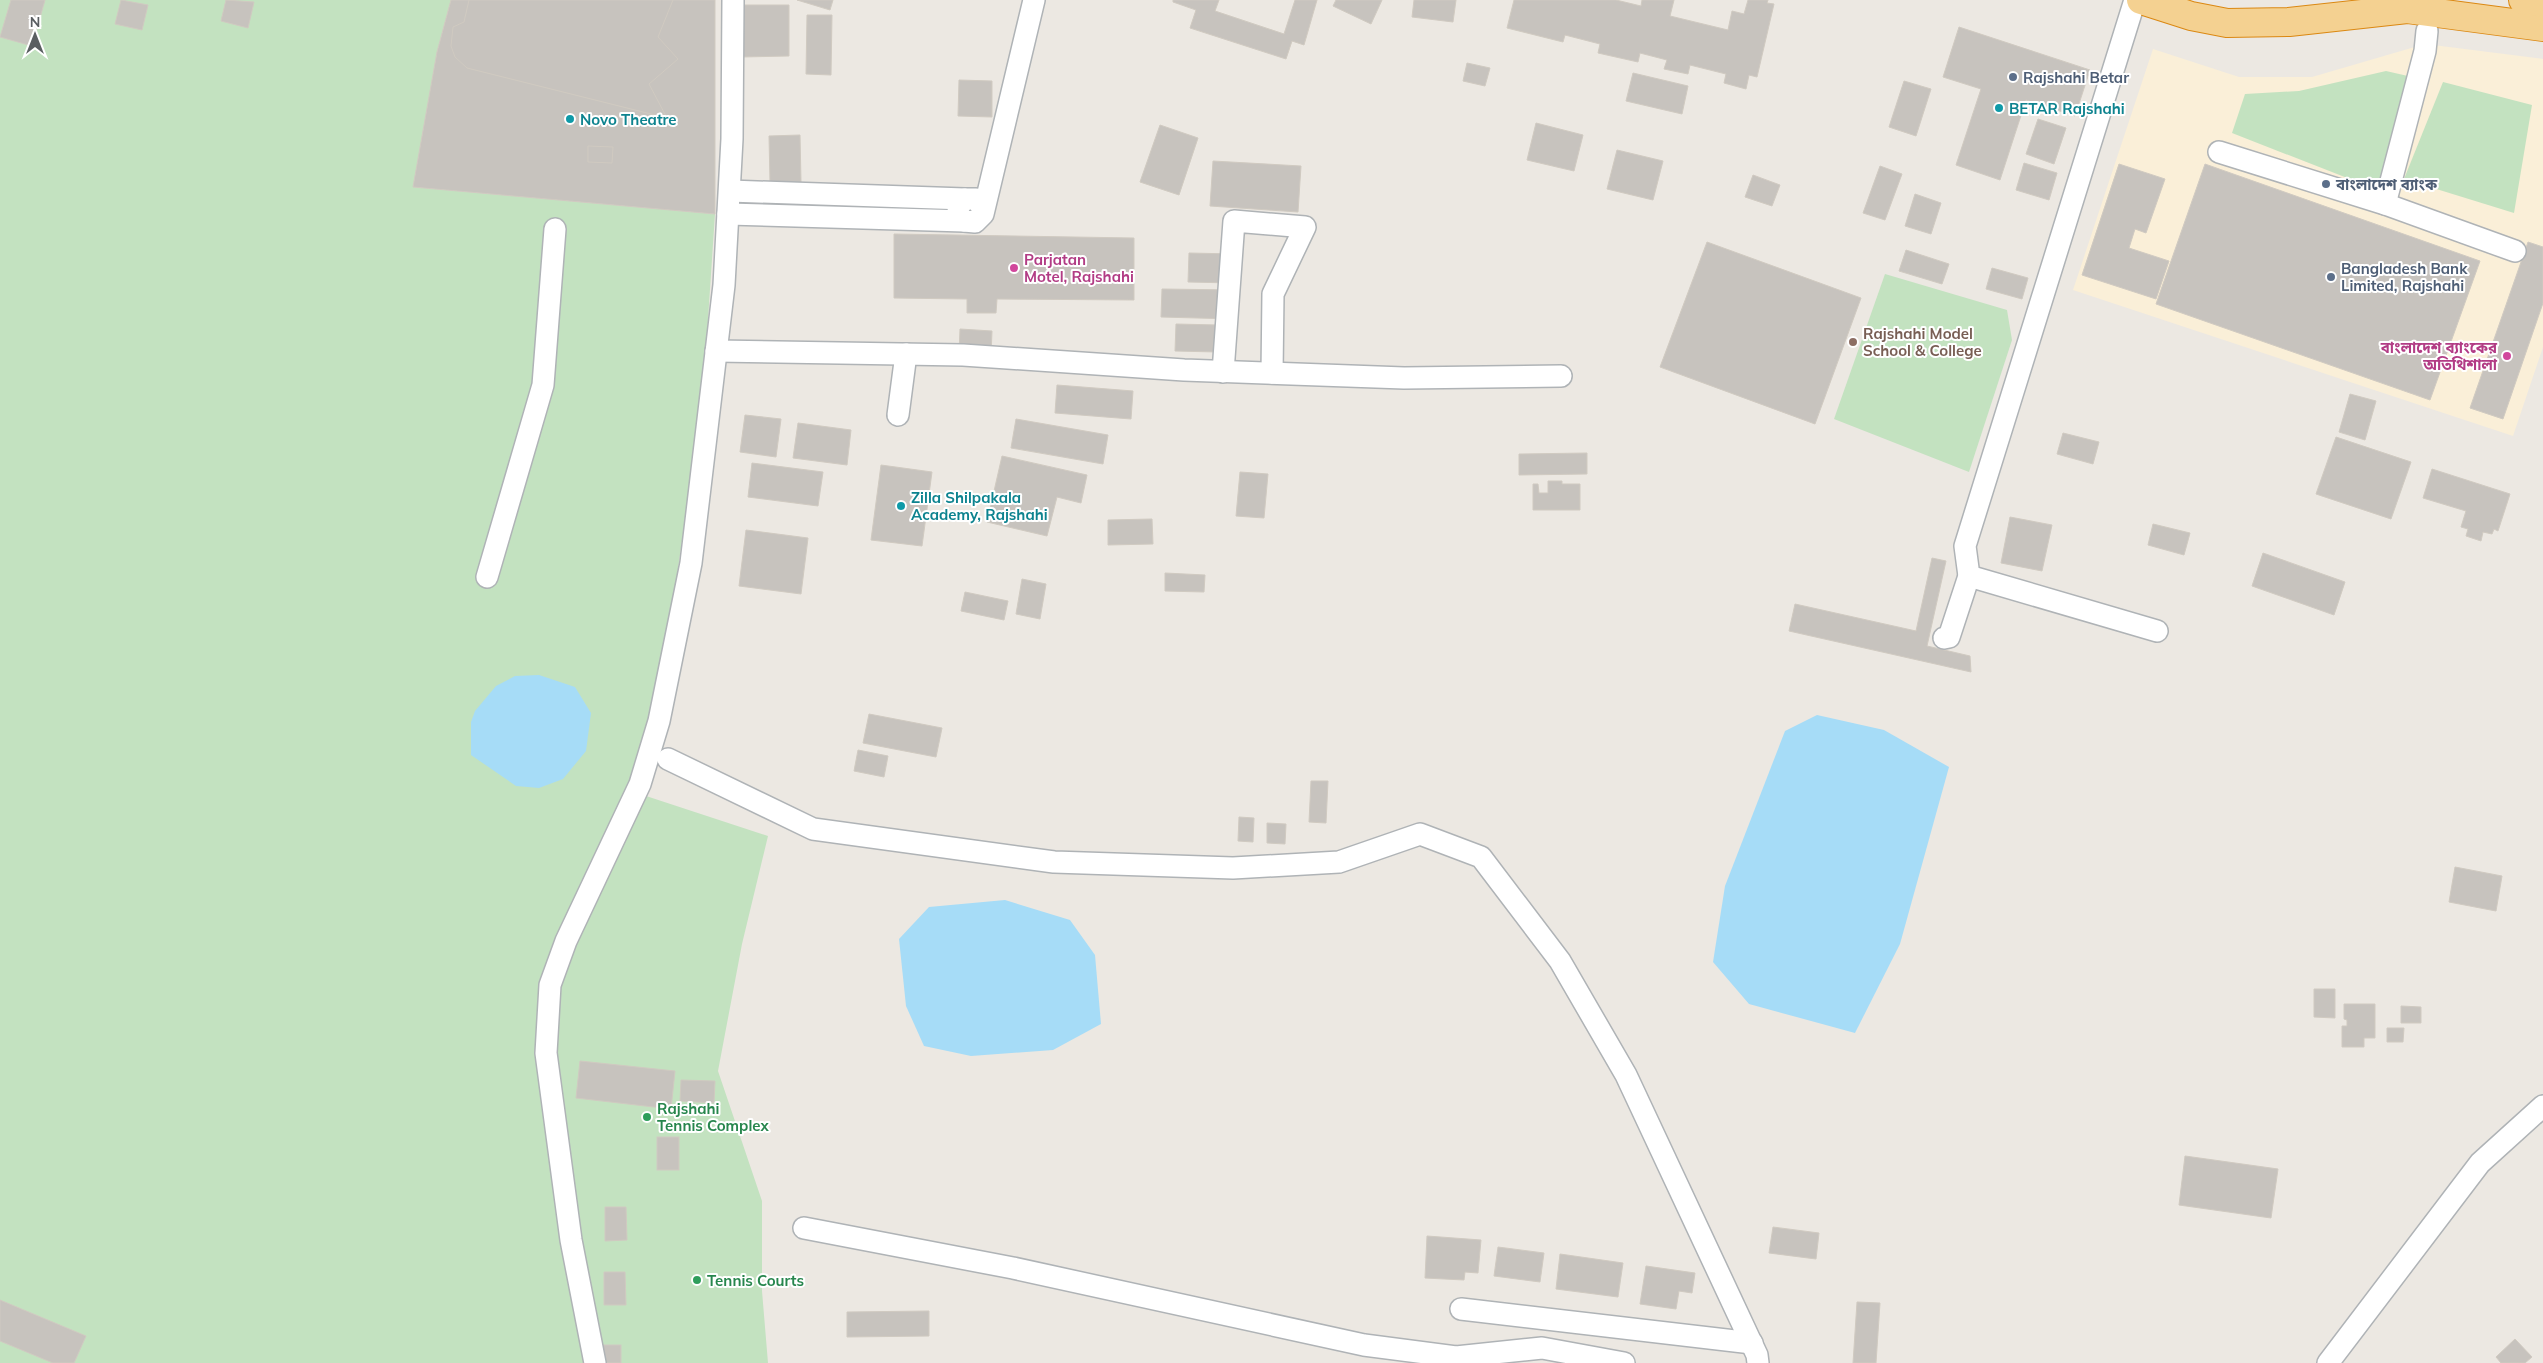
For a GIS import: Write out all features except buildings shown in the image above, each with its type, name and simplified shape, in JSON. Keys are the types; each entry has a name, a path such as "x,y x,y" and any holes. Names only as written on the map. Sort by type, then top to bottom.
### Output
{"highway":[{"path":"2141,0 2191,16 2227,23 2289,22 2408,9 2543,27"},
{"path":"2523,0 2543,3"}],"street":[{"path":"595,1363 571,1240 546,1053 550,985 566,942 640,784 659,721 692,563 724,285 730,191 732,0"},
{"path":"973,218 1034,0"},
{"path":"1944,638 1949,637 1969,576 1965,546 2134,0"},
{"path":"2385,204 2424,51 2427,31"},
{"path":"2219,152 2385,204 2515,251"},
{"path":"728,214 973,218 983,208 976,199 730,191"},
{"path":"1223,372 1234,222 1305,227 1273,294 1272,374"},
{"path":"487,576 544,385 555,230"},
{"path":"716,350 963,354 1272,374 1404,378 1561,376"},
{"path":"898,415 906,354"},
{"path":"1969,576 2157,631"},
{"path":"668,759 813,829 1054,862 1233,868 1338,862 1420,834 1481,857 1560,961 1626,1075 1752,1343 1758,1363"},
{"path":"2328,1363 2480,1164 2543,1106"},
{"path":"804,1228 1013,1268 1364,1345 1456,1357 1542,1348 1624,1363"},
{"path":"1461,1309 1752,1343"}],"shaded area":[{"name":"বাংলাদেশ ব্যাংক","path":"2425,44 2543,59 2543,347 2513,436 2073,290 2153,49 2239,77 2312,77"}],"green space":[{"path":"0,0 451,0 437,52 413,187 715,214 703,395 666,652 648,742 543,983 589,1363 0,1363"},
{"path":"2386,71 2421,79 2386,174 2375,182 2360,183 2232,133 2245,94 2299,91"},
{"path":"2443,82 2532,105 2514,213 2404,179"},
{"path":"1885,274 2007,310 2012,340 1969,472 1834,419"},
{"name":"Rajshahi Tennis Complex","path":"640,794 768,836 742,944 718,1071 762,1201 762,1291 768,1363 599,1363 551,1054 554,988"}],"water":[{"path":"539,675 575,687 591,713 586,751 563,779 539,788 516,786 471,755 471,722 475,711 496,686 515,676"},
{"path":"1817,715 1884,730 1949,767 1900,944 1855,1033 1749,1004 1713,962 1725,886 1785,731"},
{"path":"1005,900 1070,920 1095,955 1101,1024 1053,1050 971,1056 924,1046 906,1006 899,939 929,907"}],"place":[{"name":"Rajshahi Betar","path":"2013,77"},
{"name":"BETAR Rajshahi","path":"1999,108"},
{"name":"Novo Theatre","path":"570,119"},
{"name":"বাংলাদেশ ব্যাংক","path":"2326,184"},
{"name":"Parjatan Motel, Rajshahi","path":"1014,268"},
{"name":"Bangladesh Bank Limited, Rajshahi","path":"2331,277"},
{"name":"Rajshahi Model School & College","path":"1853,342"},
{"name":"বাংলাদেশ ব্যাংকের অতিথিশালা","path":"2507,356"},
{"name":"Zilla Shilpakala Academy, Rajshahi","path":"901,506"},
{"name":"Rajshahi Tennis Complex","path":"647,1117"},
{"name":"Tennis Courts","path":"697,1280"}]}
